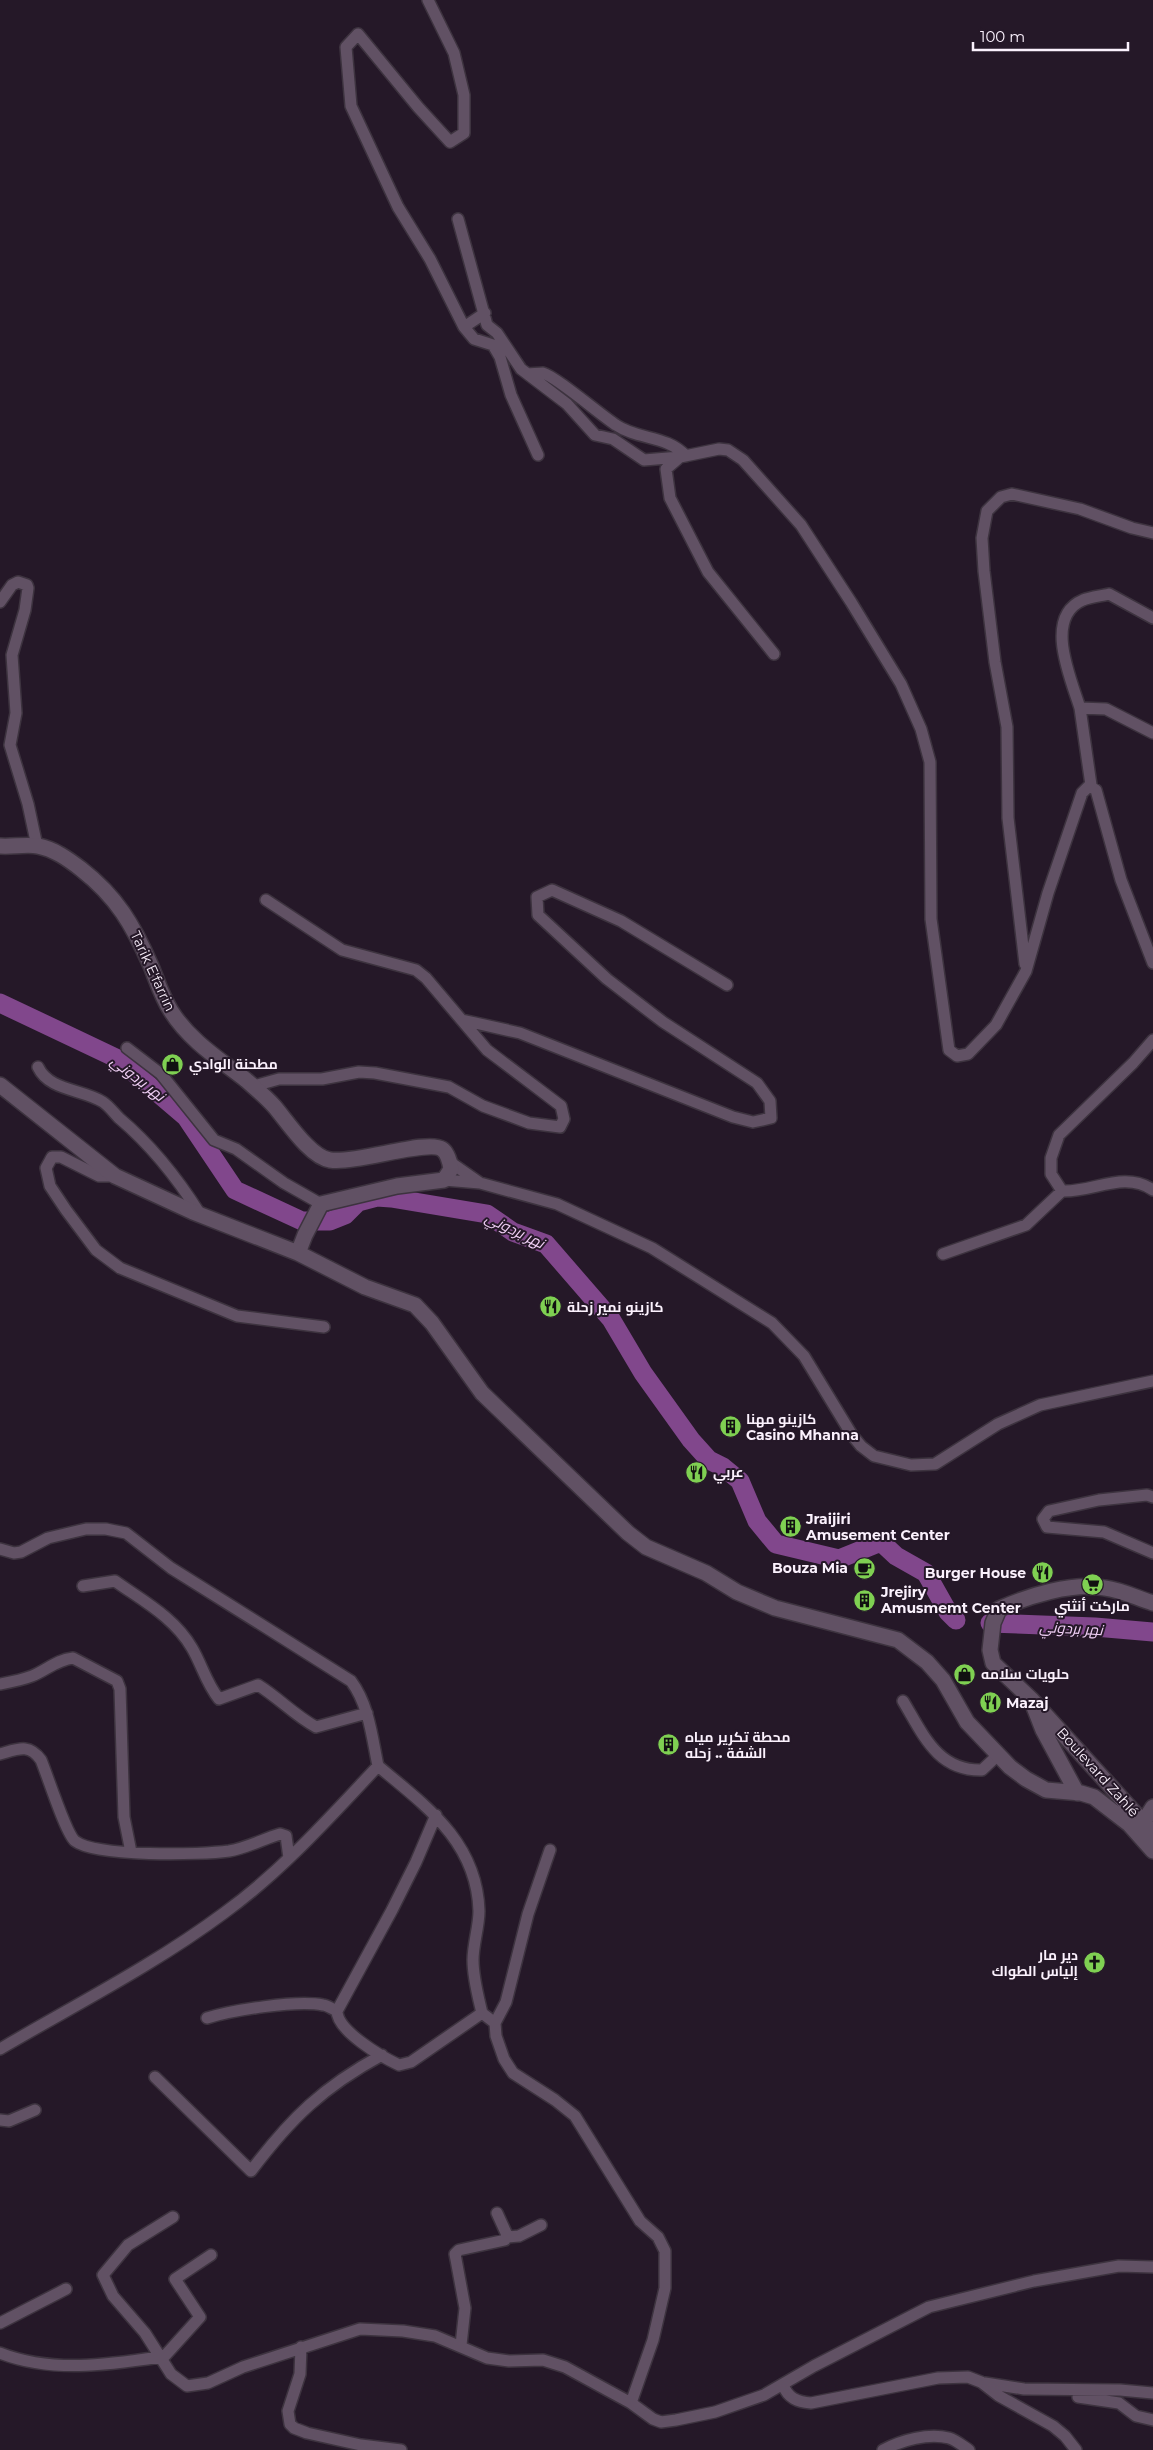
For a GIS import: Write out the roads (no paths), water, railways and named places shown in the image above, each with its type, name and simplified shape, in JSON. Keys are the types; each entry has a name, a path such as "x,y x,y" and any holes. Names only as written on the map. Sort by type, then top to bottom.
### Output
{"street":[{"path":"428,0 454,53 464,95 464,133 450,142 418,107 358,34 346,48 351,106 398,206 430,259 464,326 474,339 493,345 500,357 511,395 538,455"},
{"path":"458,219 487,325 497,333 521,369 567,404 595,435 613,439 644,460 683,456 719,449 728,450 743,460 801,525 887,660 924,736 930,762 931,919 949,1050 957,1056 968,1054 996,1026 1026,971 1048,893 1082,793 1091,785"},
{"path":"464,326 485,313"},
{"path":"528,374 544,373 617,427 637,435 662,440 679,448 683,456"},
{"path":"683,456 666,469 670,498 708,572 774,654"},
{"path":"1026,971 1008,818 1007,727 995,662 984,571 982,538 984,521 987,511 1000,497 1012,494 1080,509 1132,528 1153,533"},
{"path":"0,602 12,585 18,582 27,585 25,610 12,655 16,714 10,745 28,804 37,846"},
{"path":"1153,618 1109,594 1083,600 1071,608 1060,631 1066,665 1080,708 1091,785 1096,790 1121,880 1153,963"},
{"path":"1080,708 1106,709 1153,733"},
{"name":"Tarik E'farrin","path":"0,846 37,846 68,860 106,890 130,923 166,1003 178,1021 205,1050 254,1086 321,1158 341,1160 365,1159 425,1146 442,1149 450,1162"},
{"path":"462,1020 520,1033 733,1117 754,1122 771,1118 770,1101 757,1083 663,1022 607,979 538,914 536,898 552,890 621,921 727,985"},
{"path":"254,1086 279,1079 322,1079 358,1072 375,1073 449,1087 483,1106 529,1123 560,1127 564,1119 561,1106 487,1050 474,1037 426,978 416,970 342,950 266,900"},
{"path":"1062,1191 1051,1174 1051,1158 1059,1135 1133,1063 1153,1040"},
{"path":"127,1048 161,1074 214,1140 236,1149 284,1183 317,1210"},
{"path":"38,1067 41,1075 56,1084 102,1102 136,1131 185,1191 200,1214"},
{"path":"0,1085 115,1176 200,1214 298,1253 365,1287 415,1305 432,1323 482,1393 628,1533 646,1547 706,1573 737,1592 775,1608 898,1640 927,1662 943,1680 967,1722 998,1755 1026,1779 1046,1790 1077,1793 1094,1797 1144,1829 1153,1851"},
{"path":"115,1176 99,1176 61,1158 52,1157 46,1168 50,1186 96,1250 120,1268 237,1316 324,1327"},
{"path":"444,1180 450,1172 450,1162"},
{"path":"450,1162 480,1182"},
{"path":"298,1253 317,1210 397,1186 444,1180 480,1182 557,1204 652,1248 772,1323 804,1356 852,1435 874,1456 911,1465 935,1464 998,1424 1034,1408 1153,1381"},
{"path":"943,1254 1026,1225 1062,1191 1072,1192 1098,1185 1126,1182 1139,1183 1153,1190"},
{"path":"1153,1497 1099,1500 1049,1511 1043,1519 1047,1527 1104,1532 1153,1553"},
{"path":"0,1550 14,1553 21,1552 48,1538 95,1527 126,1533 172,1568 351,1681 360,1692 367,1713 378,1766 415,1795 436,1815 454,1836 465,1854 475,1883 479,1910 473,1959 475,1981 482,2013 495,2022"},
{"path":"83,1586 115,1581 162,1612 180,1630 193,1649 209,1687 219,1699 258,1685 273,1695 297,1717 316,1727 367,1713"},
{"name":"Boulevard Zahlé","path":"1144,1829 1032,1700 993,1663 990,1650 993,1623 999,1609 1027,1596 1073,1589 1103,1587 1153,1603"},
{"path":"0,1684 22,1680 38,1673 50,1664 73,1658 117,1680 120,1689 124,1817 131,1852"},
{"path":"1032,1700 1043,1730 1077,1793"},
{"path":"903,1701 934,1751 949,1763 967,1770 982,1770 998,1755"},
{"path":"0,1754 27,1748 37,1754 70,1836 75,1841 131,1852 162,1854 230,1851 280,1834 286,1836 289,1858"},
{"path":"0,2049 153,1959 224,1914 289,1858 378,1766"},
{"path":"1144,1829 1153,1807"},
{"path":"436,1815 416,1862 337,2011 340,2025 399,2065 411,2062 482,2013"},
{"path":"550,1850 528,1914 506,2002 495,2022 496,2036 504,2059 512,2073 555,2100 575,2116 636,2215 645,2227 658,2237 665,2251 665,2288 653,2340 631,2403"},
{"path":"207,2018 228,2012 301,2004 324,2005 337,2011"},
{"path":"155,2077 251,2171 274,2141 305,2107 348,2073 382,2055"},
{"path":"0,2120 9,2121 35,2110"},
{"path":"497,2213 507,2237"},
{"path":"173,2217 128,2245 103,2276 113,2296 145,2334 171,2374 187,2386 208,2384 244,2367 360,2329 403,2331 435,2336 461,2345 487,2358 509,2362 544,2360 565,2367 631,2403 653,2419 661,2422 696,2417 751,2400 783,2386 814,2366 929,2307 968,2295 1120,2266 1153,2267"},
{"path":"461,2345 465,2308 456,2251 505,2240 507,2237 519,2236 541,2225"},
{"path":"0,2353 15,2359 52,2366 120,2363 161,2358 200,2317 175,2279 211,2255"},
{"path":"0,2323 66,2289"},
{"path":"301,2347 300,2374 288,2411 290,2424 294,2428 307,2433 361,2445 401,2450"},
{"path":"783,2386 790,2397 802,2402 811,2403 938,2378 968,2377 981,2382 1024,2389 1060,2391 1120,2390 1153,2394"},
{"path":"981,2382 999,2396 1053,2426 1065,2436 1076,2450"},
{"path":"1060,2391 1081,2398 1119,2403 1136,2416 1153,2420"},
{"path":"883,2450 903,2441 950,2438 969,2450"}],"waterway":[{"name":"نهر بردوني","path":"0,1003 118,1059 186,1117 235,1190 302,1221 330,1221 345,1215 358,1202 377,1197 391,1198 487,1214 513,1232 546,1244 611,1319 643,1373 691,1440 709,1460 723,1467 740,1481 757,1521 776,1544 839,1559 881,1542 896,1556 926,1573 948,1612 956,1620"},
{"name":"نهر بردوني","path":"990,1623 1095,1627 1153,1632"}],"place":[{"name":"مطحنة الوادي","path":"173,1064"},
{"name":"كازينو نمير زحلة","path":"551,1307"},
{"name":"كازينو مهنا Casino Mhanna","path":"730,1427"},
{"name":"عربي","path":"697,1472"},
{"name":"Jraijiri Amusement Center","path":"790,1527"},
{"name":"Bouza Mia","path":"864,1568"},
{"name":"Burger House","path":"1042,1573"},
{"name":"ماركت أنثني","path":"1092,1584"},
{"name":"Jrejiry Amusmemt Center","path":"865,1600"},
{"name":"حلويات سلامه","path":"965,1674"},
{"name":"Mazaj","path":"990,1703"},
{"name":"محطة تكرير مياه الشفة .. زحله","path":"669,1745"},
{"name":"دير مار إلياس الطواك","path":"1094,1963"}]}
